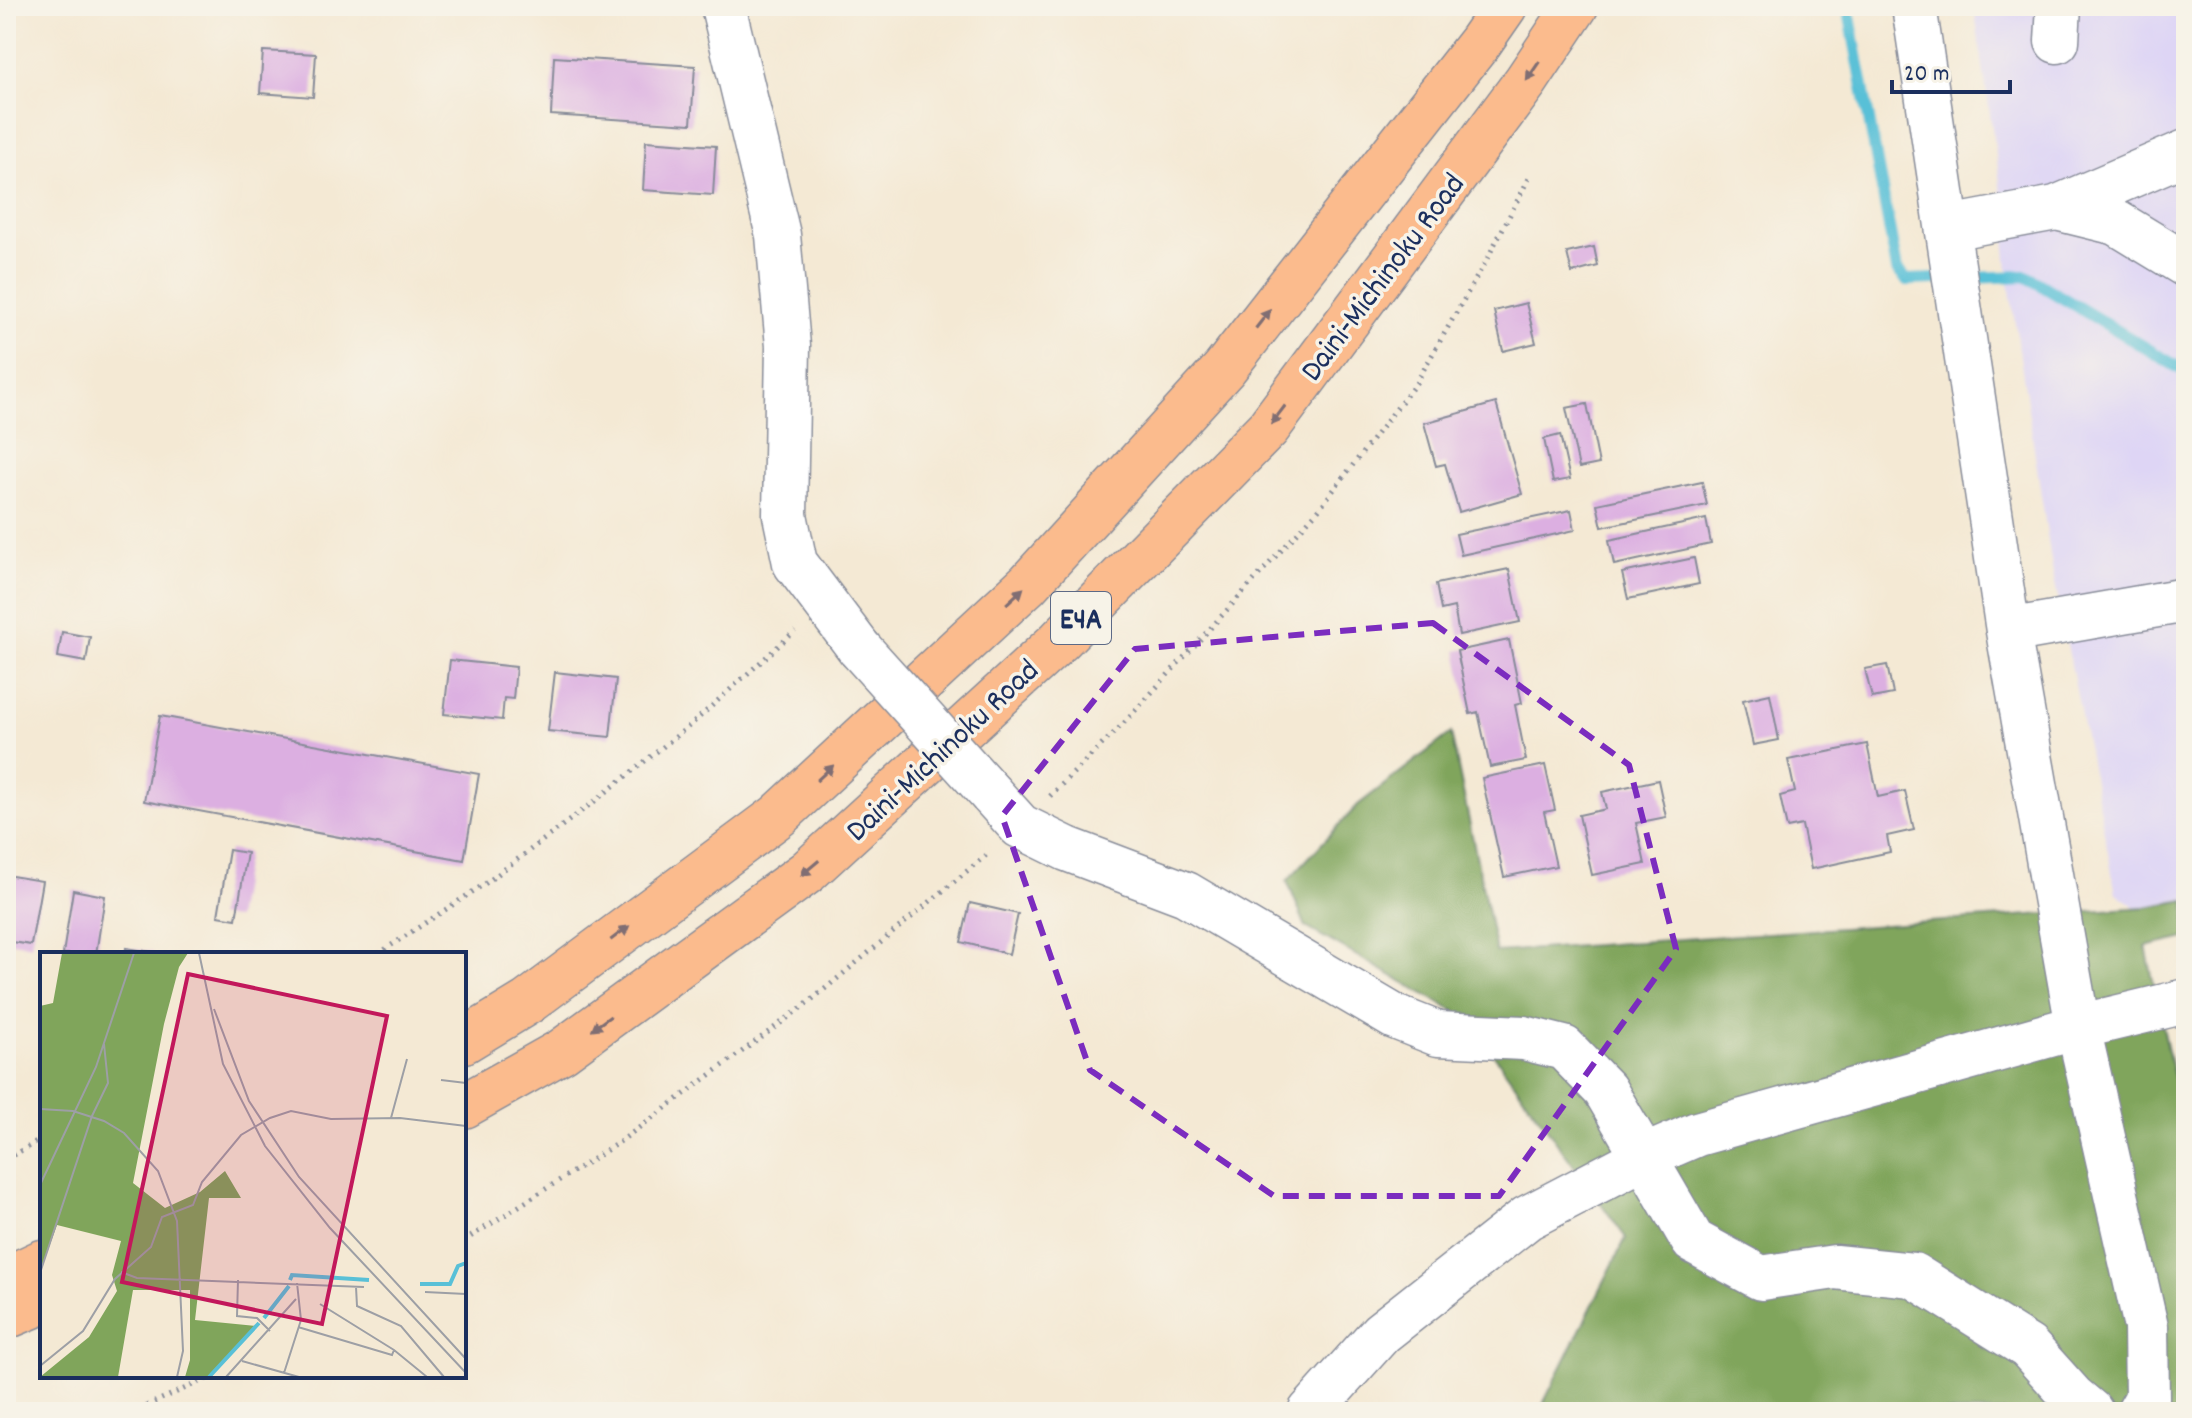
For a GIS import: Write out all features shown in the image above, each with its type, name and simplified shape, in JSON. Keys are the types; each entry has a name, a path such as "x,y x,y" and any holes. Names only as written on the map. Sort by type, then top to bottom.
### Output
{"highway":[{"name":"Daini-Michinoku Road","path":"466,1040 528,1002 778,816 1028,584 1224,369 1505,6"},
{"name":"Daini-Michinoku Road","path":"466,1105 562,1051 807,872 1059,641 1268,428 1526,81 1576,6"},
{"path":"6,1279 40,1263"},
{"path":"6,1317 40,1303"}],"street":[{"path":"723,6 778,235 788,346 785,515 795,563 859,648 1020,826 1067,849 1186,894 1395,1017 1438,1034 1524,1038 1564,1048 1605,1090 1693,1241 1761,1278 1835,1267 1913,1275 2028,1347 2073,1397 2091,1412"},
{"path":"1914,6 2008,631 2078,1027 2146,1327 2147,1398 2139,1412"},
{"path":"1949,228 2056,208 2186,152"},
{"path":"2056,208 2117,223 2186,265"},
{"path":"2008,631 2186,600"},
{"path":"1310,1412 1381,1333 1527,1218 1644,1157 1697,1134 2078,1027 2186,1001"}],"path":[{"path":"466,1240 621,1141 809,1002 1020,826 1124,723 1319,509 1416,383 1486,261 1530,176"},
{"path":"381,952 486,883 595,801 694,722 826,604"},
{"path":"6,1159 40,1140"},
{"path":"132,1412 208,1378"}],"highlighted area":[{"path":"1433,623 1629,765 1676,949 1499,1196 1274,1196 1090,1070 1002,816 1135,649"}],"shaded area":[{"path":"1974,6 2186,6 2186,928 2169,931 2116,893 2053,573 2010,290 1999,175"}],"green space":[{"path":"1451,733 1496,952 2146,907 2186,900 2186,938 2146,947 2186,1135 2186,1412 1539,1412 1626,1238 1468,1019 1306,927 1287,881 1358,805"}],"building":[{"path":"576,6 641,6 641,8 577,15"},
{"path":"263,51 316,54 313,97 260,93"},
{"path":"554,57 695,66 691,124 551,115"},
{"path":"646,141 716,146 713,195 643,190"},
{"path":"1594,247 1598,266 1572,273 1567,253"},
{"path":"1526,303 1536,343 1503,351 1494,311"},
{"path":"1496,403 1522,494 1459,512 1445,464 1436,466 1424,423"},
{"path":"1587,404 1599,464 1579,468 1566,408"},
{"path":"1560,435 1570,479 1553,482 1544,439"},
{"path":"1702,482 1707,505 1602,527 1597,504"},
{"path":"1571,510 1575,530 1461,555 1456,534"},
{"path":"1706,519 1711,544 1614,565 1609,540"},
{"path":"1694,558 1699,584 1628,599 1622,573"},
{"path":"1509,569 1520,622 1459,635 1454,607 1441,610 1436,584"},
{"path":"62,632 90,637 86,662 58,657"},
{"path":"1509,640 1522,703 1515,705 1526,760 1490,767 1478,712 1470,714 1457,651"},
{"path":"450,660 516,667 513,699 504,698 502,720 444,714"},
{"path":"1887,665 1893,694 1872,698 1865,669"},
{"path":"555,672 616,679 610,737 548,731"},
{"path":"1770,694 1779,740 1753,745 1743,700"},
{"path":"160,716 479,774 464,860 144,801"},
{"path":"1867,744 1878,797 1905,791 1914,830 1887,836 1890,852 1811,869 1802,825 1787,828 1780,796 1795,792 1788,760"},
{"path":"1545,765 1555,810 1544,812 1556,866 1504,877 1482,778"},
{"path":"1658,780 1666,817 1636,823 1645,864 1592,875 1579,815 1606,809 1602,792"},
{"path":"229,850 247,853 236,919 218,916"},
{"path":"6,875 42,881 31,945 6,941"},
{"path":"73,890 105,896 96,952 63,952"},
{"path":"970,903 1018,914 1009,954 961,942"},
{"path":"126,948 153,952 125,952"}],"waterway":[{"path":"1848,6 1897,270 1907,280 2026,276 2186,372"}]}
